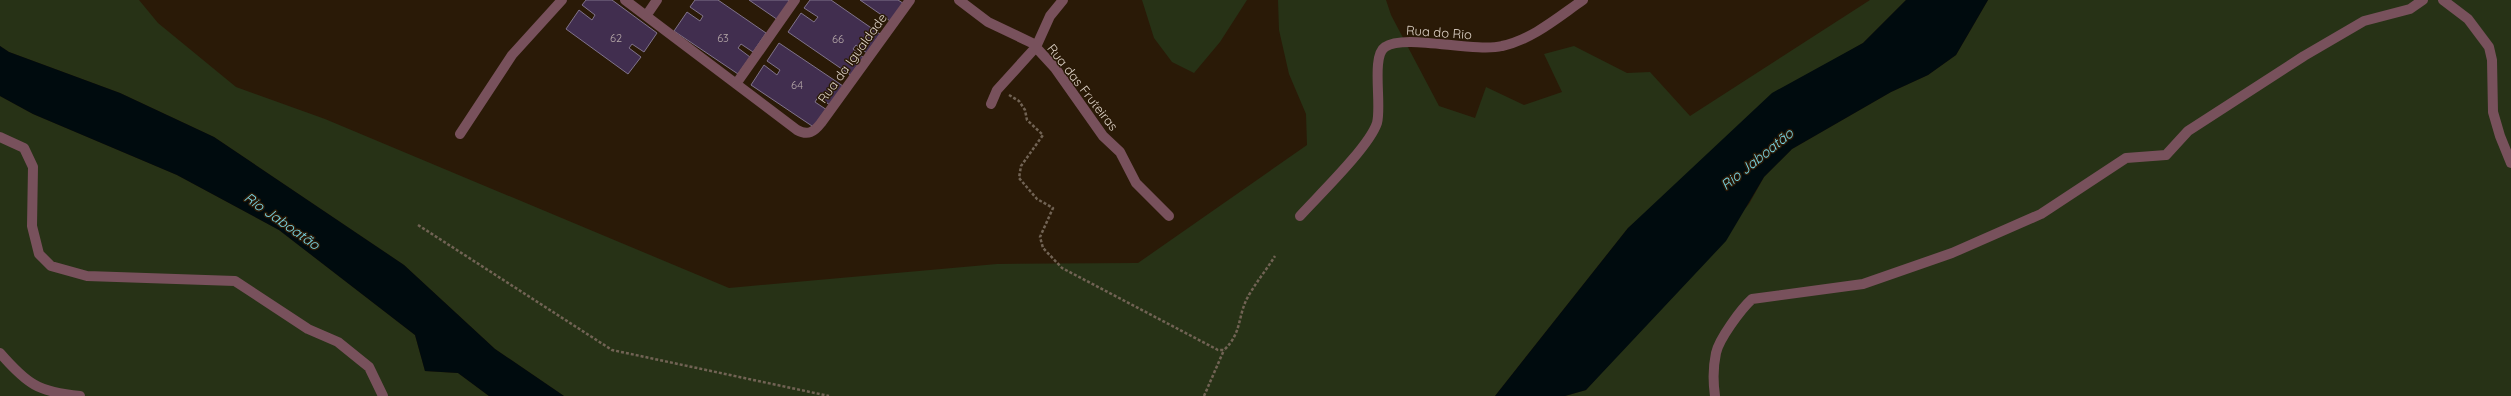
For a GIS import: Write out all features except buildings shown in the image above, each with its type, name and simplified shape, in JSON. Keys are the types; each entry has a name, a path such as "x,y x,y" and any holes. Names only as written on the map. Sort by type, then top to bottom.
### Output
{"street":[{"path":"460,134 512,55 562,0"},
{"path":"625,0 736,84 795,0"},
{"path":"646,16 657,0"},
{"name":"Rua da Igualdade","path":"736,84 797,130 806,133 814,131 910,0"},
{"name":"Rua das Fruteiras","path":"959,0 988,22 1032,43 1036,47 1055,68 1103,136 1120,152 1136,183 1169,216"},
{"name":"Rua das Fruteiras","path":"991,104 1000,87 1036,47 1050,16 1063,0"},
{"name":"Rua do Rio","path":"1300,216 1366,142 1377,123 1380,79 1378,66 1379,56 1385,47 1396,43 1411,42 1459,47 1501,46 1528,38 1583,0"},
{"path":"1715,396 1713,379 1716,351 1732,324 1752,299 1863,284 1952,253 2041,214 2126,158 2166,155 2188,131 2304,56 2364,21 2410,9 2423,0"},
{"path":"2443,0 2468,19 2489,47 2492,60 2493,112 2500,136 2511,163"},
{"path":"0,136 24,148 33,167 32,226 38,254 51,266 87,276 235,281 308,329 338,342 369,367 382,396"},
{"path":"0,353 27,381 46,391 80,396"}],"path":[{"path":"1000,87 1019,101 1025,110 1027,120 1042,134 1024,160 1019,178 1037,198 1053,208 1040,237 1043,248 1062,268 1218,350 1224,350"},
{"path":"418,225 612,350 829,396"},
{"path":"1204,396 1224,350 1238,332 1241,314 1249,295 1275,256"}],"green space":[{"path":"0,0 139,0 158,23 236,87 325,119 729,288 997,264 1138,263 1307,145 1306,114 1289,74 1279,30 1278,0 1386,0 1391,15 1439,106 1475,118 1486,87 1524,105 1562,92 1544,54 1574,46 1627,73 1650,72 1690,116 1870,0 1906,0 1863,43 1819,69 1628,228 1495,396 564,396 495,349 404,265 214,137 120,93 9,52 0,46"},
{"path":"1142,0 1247,0 1220,42 1194,73 1172,62 1154,38"},
{"path":"1988,0 2511,0 2511,396 1565,396 1586,390 1749,204 1764,177 1792,149 1891,92 1928,75 1956,55"},
{"path":"0,96 33,114 177,175 279,230 415,335 425,371 458,373 489,396 0,396"}],"water":[{"name":"Rio Jaboatão","path":"1906,0 1988,0 1956,55 1928,75 1891,92 1792,149 1764,177 1726,241 1586,390 1565,396 1495,396 1628,228 1772,93 1863,43"},
{"name":"Rio Jaboatão","path":"0,46 9,52 120,93 214,137 404,265 495,349 564,396 489,396 458,373 425,371 415,335 279,230 177,175 33,114 0,96"}]}
